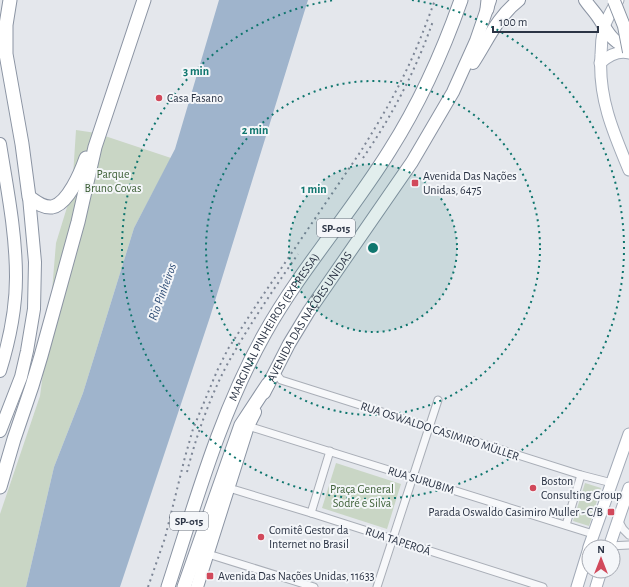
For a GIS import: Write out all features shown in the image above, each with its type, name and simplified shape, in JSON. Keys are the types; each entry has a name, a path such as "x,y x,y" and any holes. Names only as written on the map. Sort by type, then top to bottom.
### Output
{"highway":[{"path":"0,431 20,377 27,351 34,309 35,262 29,197 22,144 6,54 6,25 10,0"},
{"path":"0,487 39,364 78,222 95,147 144,0"},
{"name":"MARGINAL PINHEIROS (EXPRESSA)","path":"168,587 215,442 231,402 248,366 265,332 297,283 390,150 420,99 436,65 461,0"},
{"path":"453,92 502,17 520,0"},
{"path":"585,0 609,35 616,41 629,47"},
{"path":"614,0 624,26 629,52"},
{"name":"AVENIDA DAS NAÇÕES UNIDAS","path":"197,587 248,426 268,384 289,344 309,311 412,162 453,92 476,41 489,3"},
{"path":"29,197 44,206 53,207 62,202 79,176 88,152 103,122"},
{"path":"0,144 11,211 15,246 16,278 10,328 0,371"},
{"path":"184,587 241,425 268,384"}],"main road":[{"path":"618,0 604,27 600,63 601,85 611,126 629,170"},
{"path":"600,63 608,57 629,52"},
{"path":"591,539 629,434"},
{"path":"612,539 629,488"},
{"path":"577,587 581,574"}],"street":[{"name":"RUA OSWALDO CASIMIRO MÜLLER","path":"276,369 277,375 281,380 580,475 612,483"},
{"path":"377,587 438,400"},
{"name":"RUA SURUBIM","path":"248,426 593,534"},
{"path":"311,513 330,451"},
{"path":"566,525 580,475"},
{"name":"RUA TAPEROÁ","path":"229,488 541,587"},
{"path":"618,520 623,529 629,535"},
{"path":"208,554 314,587"},
{"path":"288,587 290,580"}],"green space":[{"name":"Parque Bruno Covas","path":"76,130 96,133 171,158 134,228 83,393 54,467 26,587 0,587 0,514 40,396 49,327 56,243 72,191"},
{"name":"Praça General Sodré e Silva","path":"336,463 401,484 387,529 322,508"},
{"path":"585,483 601,488 589,526 573,521"}],"water":[{"name":"Rio Pinheiros","path":"219,0 308,0 210,317 120,587 26,587 54,467 83,393 134,228 175,149"}],"railway":[{"path":"148,587 165,538 193,429 217,371 228,349 259,301 361,151 382,116 411,60 435,0"},
{"path":"363,158 384,126 411,75 433,21"},
{"path":"187,472 206,412 225,369 256,317 298,254"}],"place":[{"name":"Casa Fasano","path":"159,98"},
{"name":"Avenida Das Nações Unidas, 6475","path":"415,183"},
{"name":"Boston Consulting Group","path":"533,488"},
{"name":"Parada Oswaldo Casimiro Muller - C/B","path":"611,512"},
{"name":"Comitê Gestor da Internet no Brasil","path":"261,537"},
{"name":"Avenida Das Nações Unidas, 11633","path":"210,576"}]}
